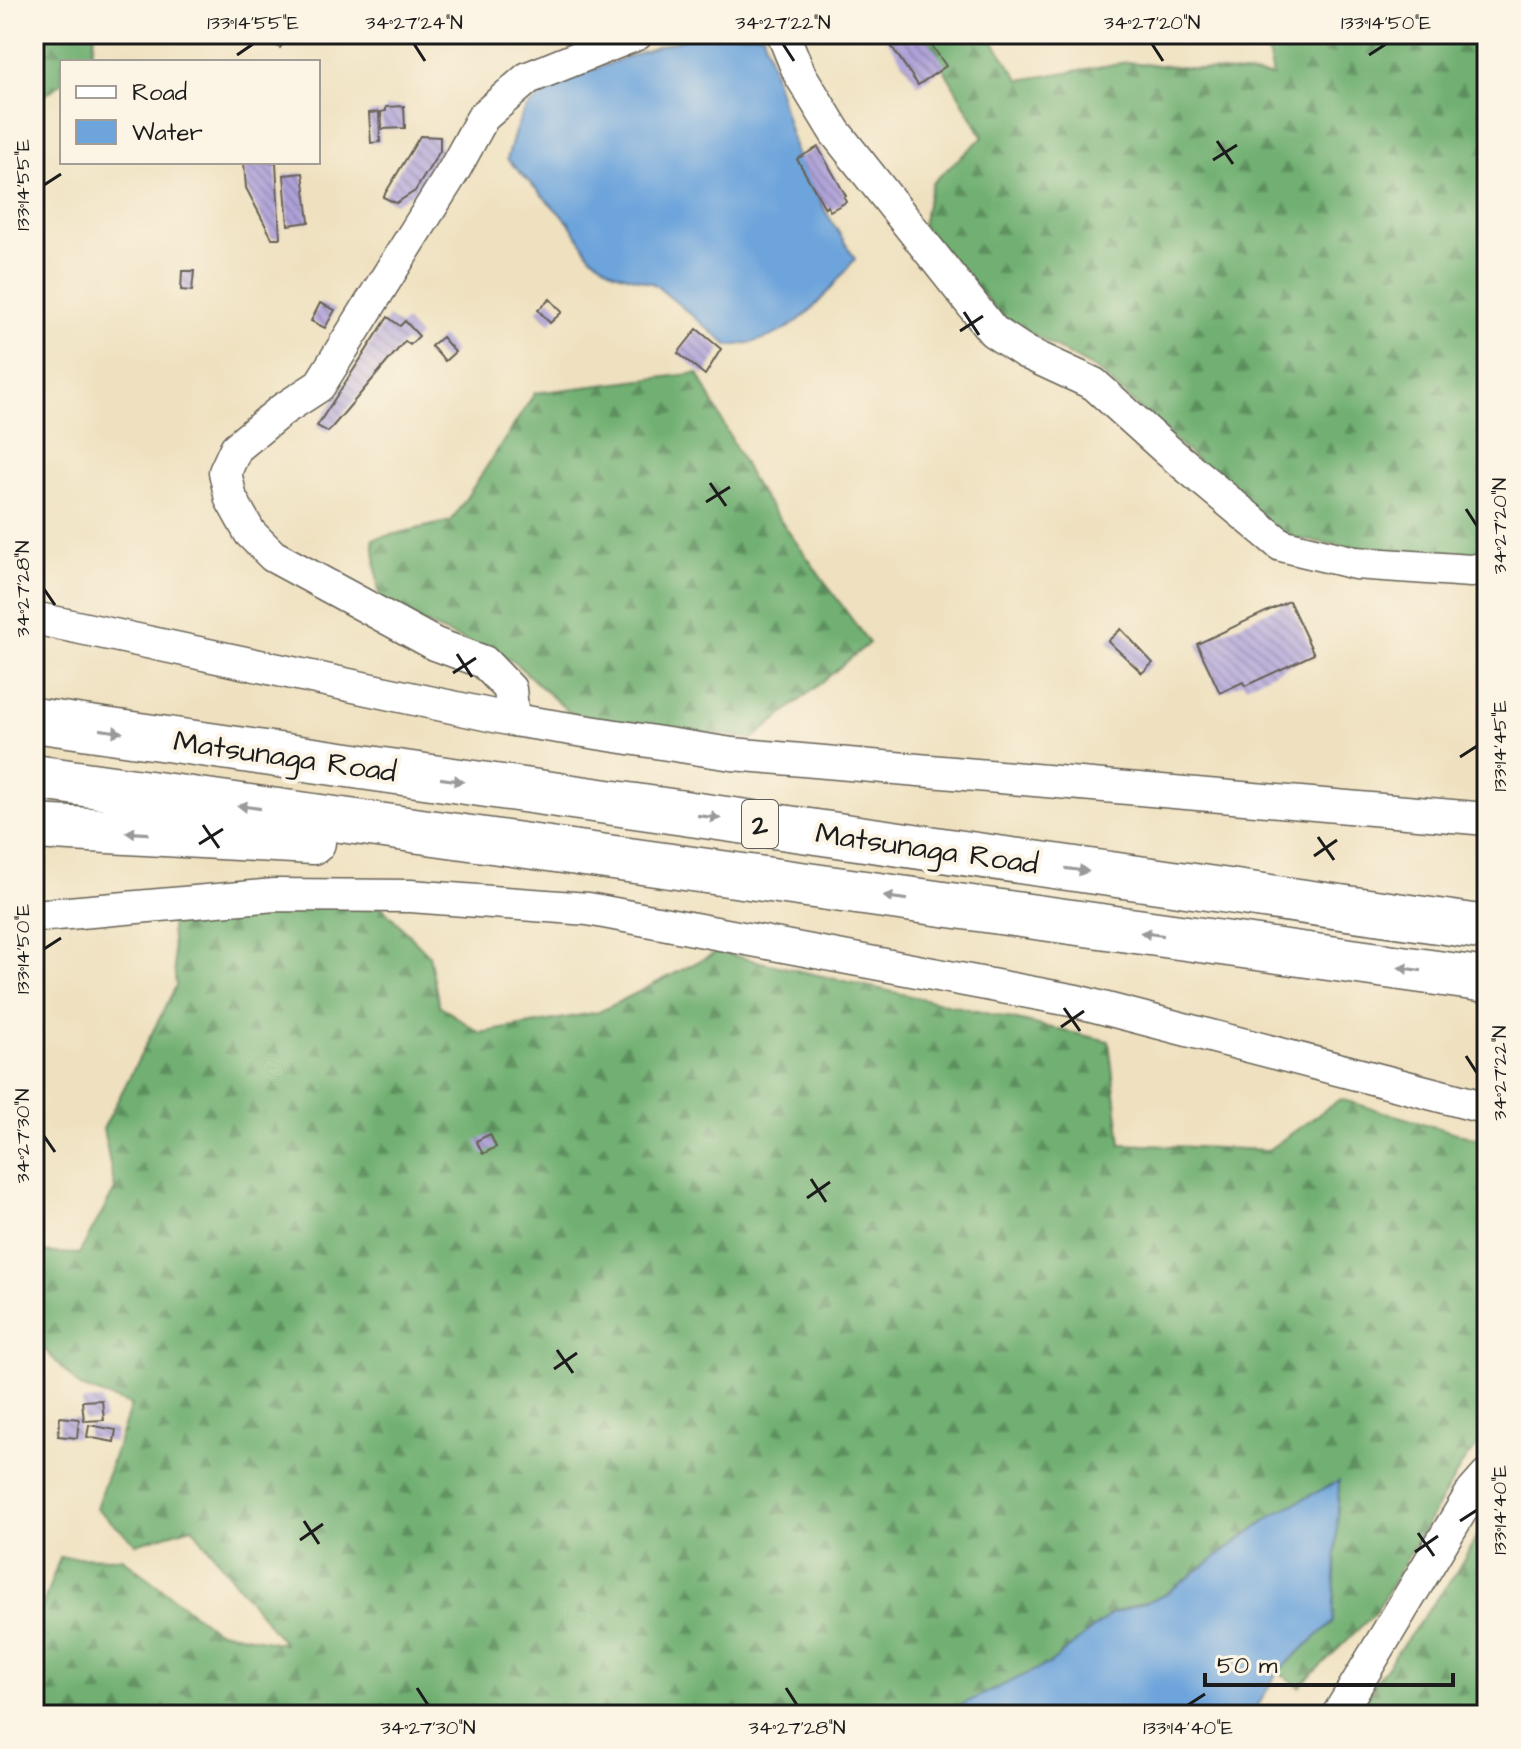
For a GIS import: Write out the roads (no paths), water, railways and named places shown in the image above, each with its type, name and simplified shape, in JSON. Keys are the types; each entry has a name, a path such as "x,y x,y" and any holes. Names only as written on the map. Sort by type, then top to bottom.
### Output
{"highway":[{"name":"Matsunaga Road","path":"34,720 1487,928"},
{"name":"Matsunaga Road","path":"34,777 1487,980"},
{"path":"34,827 607,858"}],"street":[{"path":"513,720 510,689 484,662 435,644 273,556 250,533 231,499 225,472 236,448 282,410 319,386 454,170 483,117 528,78 637,34"},
{"path":"783,34 799,73 835,132 993,331 1025,352 1094,384 1281,545 1355,563 1471,571 1487,568"},
{"path":"34,618 513,720 732,754 1487,819"},
{"path":"34,916 275,895 410,896 588,909 1076,1001 1487,1108"},
{"path":"1338,1715 1471,1494 1487,1476"}],"water":[{"path":"703,34 763,34 796,153 826,212 855,259 802,318 770,337 729,346 654,284 614,272 590,255 569,223 507,159 516,129 527,108 547,93 613,62"},
{"path":"1339,1481 1333,1622 1278,1671 1259,1704 1243,1715 949,1715 952,1709 1051,1663 1111,1614 1163,1596 1276,1513"}]}
